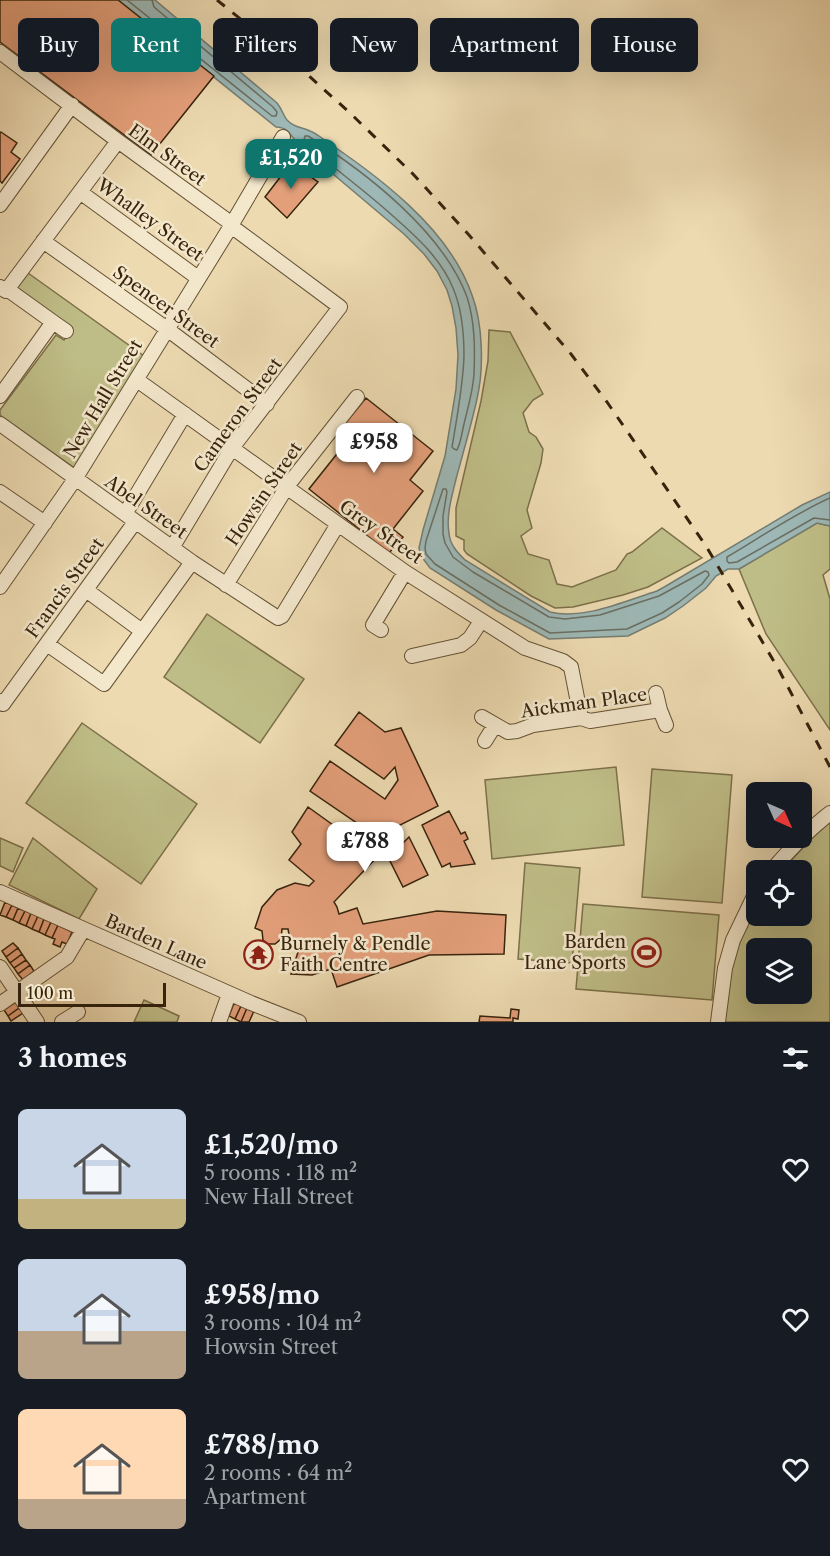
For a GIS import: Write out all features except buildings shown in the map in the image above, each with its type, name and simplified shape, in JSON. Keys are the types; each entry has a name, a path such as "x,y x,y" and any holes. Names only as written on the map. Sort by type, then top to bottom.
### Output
{"street":[{"name":"Elm Street","path":"0,52 340,307"},
{"path":"0,205 72,105"},
{"name":"New Hall Street","path":"0,587 75,479 284,137"},
{"path":"66,331 4,289 118,141"},
{"name":"Whalley Street","path":"80,192 198,278"},
{"name":"Spencer Street","path":"43,241 167,329 267,404"},
{"name":"Cameron Street","path":"172,548 232,448 340,307"},
{"path":"0,396 53,322"},
{"name":"Grey Street","path":"137,380 405,572 525,648 563,661 571,667 581,718"},
{"name":"Howsin Street","path":"226,585 287,487 357,397"},
{"name":"Francis Street","path":"2,703 86,590 130,518 185,414"},
{"name":"Abel Street","path":"0,424 192,562 278,618 282,616 338,524"},
{"path":"0,492 45,523"},
{"path":"47,644 104,684 192,562"},
{"path":"381,630 373,625 405,572"},
{"path":"86,590 142,631"},
{"path":"412,656 461,645 470,638 481,621"},
{"path":"656,693 666,725"},
{"name":"Aickman Place","path":"482,717 508,732 533,725 581,718 590,721 660,710"},
{"path":"486,741 495,725"},
{"path":"781,860 807,832 830,813"},
{"name":"Barden Lane","path":"0,892 229,994 299,1022"},
{"path":"718,1022 725,968 733,940 746,913"},
{"path":"0,1004 67,957 83,930"},
{"path":"0,967 37,1022"},
{"path":"219,1022 229,994"},
{"path":"62,1022 78,1012"}],"shaded area":[{"path":"28,273 144,356 76,469 0,415 0,410 56,335 64,340 70,331 15,291"},
{"path":"489,330 510,332 543,394 533,400 523,413 529,432 536,437 543,449 527,510 532,528 521,536 528,554 549,560 557,584 572,587 616,570 627,554 662,528 702,558 648,587 573,607 555,608 531,596 467,554 464,550 464,540 456,536 456,508 481,401 488,361"},
{"path":"817,523 830,526 830,569 823,575 830,599 830,730 766,634 739,569"},
{"path":"207,614 304,679 260,743 164,677"},
{"path":"82,723 197,804 141,884 26,803"},
{"path":"616,767 624,845 492,859 485,780"},
{"path":"652,769 732,775 722,903 642,897"},
{"path":"830,822 830,1022 721,1022 736,946 746,924 812,926 812,860 791,860 803,848 812,848 812,838"},
{"path":"0,838 23,848 13,872 0,866"},
{"path":"33,838 97,889 79,919 9,885"},
{"path":"525,863 580,868 572,963 518,959"},
{"name":"Barden Lane Sports","path":"583,904 719,915 712,1000 576,989"},
{"path":"144,1000 179,1016 177,1022 134,1022"}],"water":[{"path":"118,0 155,0 176,18 140,18"},
{"path":"201,39 213,49 213,72 240,72 277,103 290,123 319,136 387,186 428,225 461,270 476,307 481,347 481,374 477,399 448,519 451,541 465,560 550,612 577,614 657,591 802,505 830,492 830,526 817,523 739,569 728,569 716,576 706,588 683,606 665,618 628,636 549,639 496,610 430,568 421,556 419,548 445,456 456,389 458,355 456,328 447,290 437,271 424,254 404,234 307,152 288,131 276,127 201,67"}],"railway":[{"path":"217,0 290,59 413,174 469,235 571,354 607,402 706,546 779,670 830,767"}],"place":[{"name":"Barden Lane Sports","path":"647,952"},
{"name":"Burnely & Pendle Faith Centre","path":"259,954"}]}
